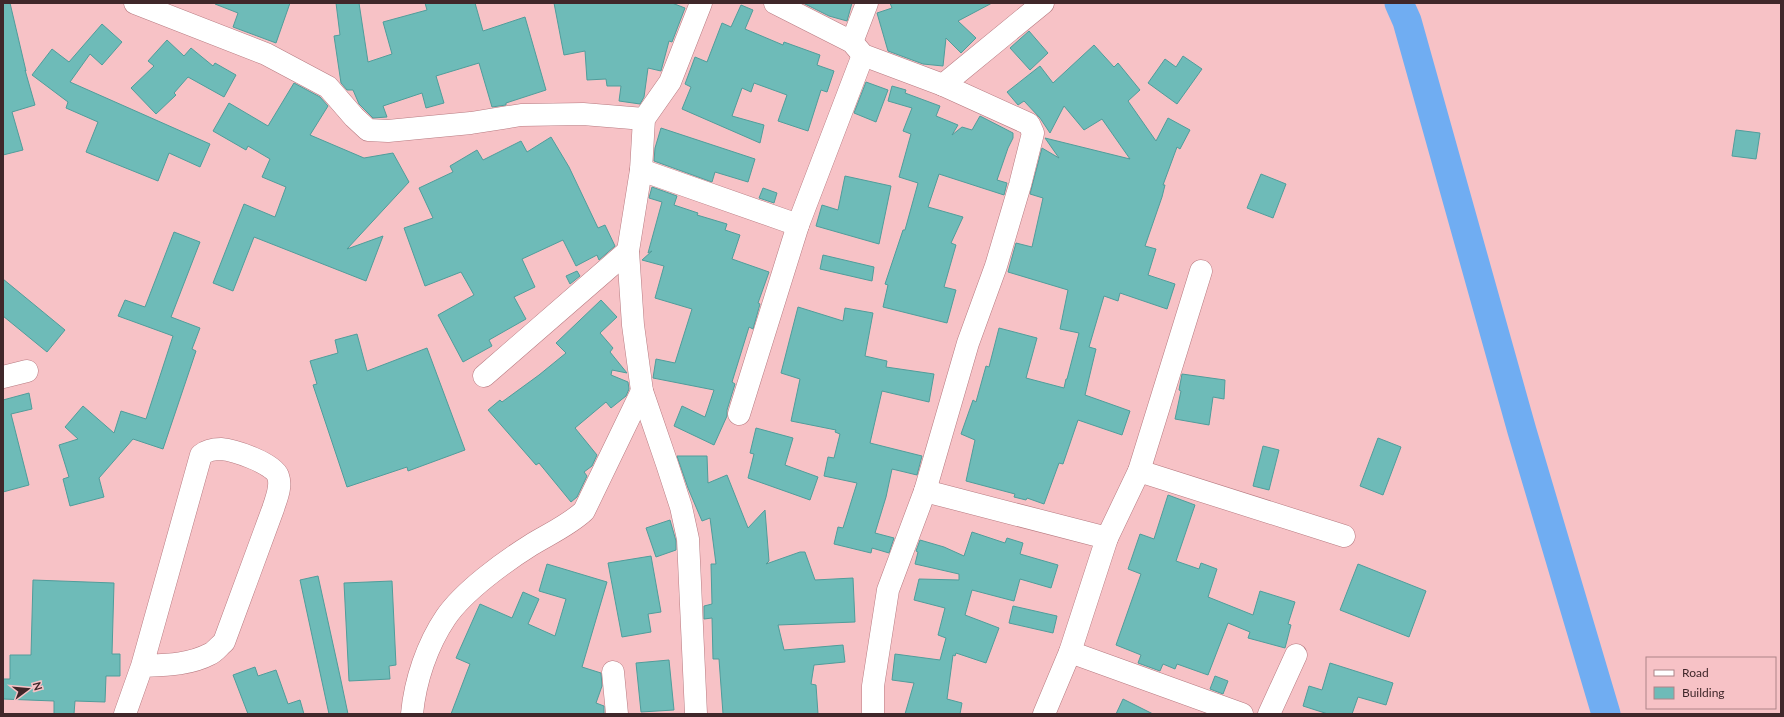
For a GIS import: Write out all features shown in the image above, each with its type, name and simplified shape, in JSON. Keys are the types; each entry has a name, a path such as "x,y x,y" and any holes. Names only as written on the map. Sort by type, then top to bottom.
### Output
{"street":[{"path":"135,3 266,54 328,87 354,117 368,130 388,131 443,126 521,115 583,114 644,119"},
{"path":"696,714 688,538 681,507 642,391 633,325 628,251 641,170 644,119 670,82 701,3"},
{"path":"775,3 857,48 1029,124 1033,133 1020,185 998,259 968,343 925,491 888,590 873,686 874,714"},
{"path":"740,414 798,225 857,48 867,3"},
{"path":"943,85 1043,3"},
{"path":"641,170 798,225"},
{"path":"484,376 628,251"},
{"path":"1044,714 1070,652 1107,538 1139,471 1201,271"},
{"path":"3,377 27,370"},
{"path":"412,714 414,692 429,649 446,617 473,588 496,569 530,546 577,518 584,511 642,391"},
{"path":"125,714 142,666 201,455 208,450 222,449 259,461 278,476 279,488 273,509 224,642 210,654 186,662 142,666"},
{"path":"1139,471 1344,536"},
{"path":"925,491 1107,538"},
{"path":"1070,652 1242,714"},
{"path":"1269,714 1296,656"},
{"path":"613,672 617,714"}],"building":[{"path":"3,3 10,3 26,71 25,70 35,105 12,112 23,150 3,155"},
{"path":"215,3 290,3 276,43 233,27 238,13"},
{"path":"336,3 359,3 368,62 392,54 383,22 427,10 425,3 475,3 483,31 525,17 546,90 506,103 506,105 492,107 479,63 436,76 444,103 426,108 422,93 383,106 387,117 373,118 359,104 353,90 347,90 341,83 334,36 340,35"},
{"path":"554,3 672,3 685,8 672,42 669,41 661,71 648,68 644,97 640,104 619,101 621,86 607,86 606,79 587,80 585,51 564,55"},
{"path":"803,3 852,3 847,21 829,16"},
{"path":"890,3 992,3 958,21 976,38 961,53 946,38 943,66 923,64 888,51 877,13 892,8"},
{"path":"741,5 753,10 745,29 783,45 784,42 820,55 817,65 834,71 827,92 821,90 808,131 778,121 787,95 754,83 751,92 742,88 732,116 764,125 760,143 682,109 691,87 685,84 695,57 707,62 722,23 731,27"},
{"path":"102,24 122,42 102,65 90,54 70,82 210,144 200,167 169,153 158,181 86,152 98,122 66,108 68,102 32,75 52,49 69,62"},
{"path":"1029,31 1048,53 1030,70 1010,48"},
{"path":"167,40 184,56 191,48 213,66 215,63 236,75 224,97 188,77 174,93 176,95 156,114 131,88 154,66 148,61"},
{"path":"1094,45 1114,67 1118,63 1140,90 1128,101 1156,141 1168,118 1190,130 1180,149 1177,147 1163,185 1165,185 1162,197 1145,246 1156,249 1148,275 1175,284 1167,309 1120,293 1118,301 1104,296 1089,347 1096,349 1085,395 1130,411 1122,435 1078,420 1063,464 1059,463 1044,504 1027,498 1026,500 1014,497 1015,494 966,481 975,440 961,434 973,400 976,402 986,366 989,367 999,328 1037,338 1026,378 1064,388 1079,333 1060,329 1068,290 1008,272 1016,243 1032,247 1043,198 1030,194 1042,148 1059,158 1045,138 1130,159 1102,119 1084,130 1064,106 1050,133 1040,118 1024,101 1018,105 1007,92 1040,66 1053,83"},
{"path":"1183,56 1202,69 1177,104 1148,83 1165,59 1176,67"},
{"path":"866,82 888,90 876,122 854,113"},
{"path":"294,83 320,97 328,106 310,135 364,158 393,153 409,182 347,249 383,236 366,281 254,237 233,291 213,283 244,204 275,217 286,187 262,177 270,159 248,146 246,150 213,131 229,103 268,126"},
{"path":"892,86 906,90 905,93 940,106 936,116 958,125 952,135 962,127 972,130 980,116 1013,133 1013,138 997,180 1007,183 1004,195 939,174 928,207 963,217 951,243 956,245 944,287 956,290 947,323 883,307 888,285 885,284 903,230 905,230 918,183 899,177 911,134 903,131 912,108 888,101"},
{"path":"661,128 755,159 748,182 715,172 712,182 654,161 655,148"},
{"path":"1736,130 1760,133 1756,159 1732,156"},
{"path":"551,137 569,167 598,228 605,225 615,246 599,260 597,255 576,266 563,240 522,259 535,287 514,297 526,319 489,340 492,346 463,362 438,315 474,295 461,272 425,286 404,228 433,218 419,188 453,172 450,166 477,150 483,160 521,141 527,152"},
{"path":"1261,174 1286,184 1273,218 1247,208"},
{"path":"845,176 891,186 879,244 816,226 822,205 838,210"},
{"path":"652,187 677,196 674,205 698,213 697,215 727,224 725,230 740,235 732,259 769,272 758,303 760,304 753,329 749,327 732,382 735,384 727,410 727,416 714,445 674,426 682,406 705,417 714,390 653,378 656,359 675,363 692,309 655,298 664,266 642,260 652,251 648,253 662,202 649,198"},
{"path":"763,188 777,193 774,203 759,198"},
{"path":"174,232 200,242 171,317 200,328 192,349 196,351 163,449 133,439 99,478 104,497 70,506 63,479 69,477 59,445 78,439 65,427 83,406 114,433 121,411 146,419 173,336 118,316 125,300 145,307"},
{"path":"823,255 874,267 872,281 820,269"},
{"path":"577,271 580,276 570,284 566,276"},
{"path":"3,279 65,330 47,352 3,316"},
{"path":"601,300 617,317 600,333 613,348 610,352 627,373 612,370 611,375 628,382 629,389 626,396 611,408 606,402 575,428 597,455 592,466 584,472 587,476 577,497 571,502 539,463 536,465 488,410 500,400 502,402 539,375 566,353 556,343"},
{"path":"798,307 843,321 845,308 873,313 865,356 887,361 886,367 934,374 929,402 882,391 870,443 922,456 917,475 892,469 886,497 875,533 894,538 889,553 872,548 871,553 834,544 838,527 843,528 857,483 824,476 828,457 834,458 840,434 835,432 836,430 791,421 800,379 781,373"},
{"path":"357,334 367,371 427,348 465,450 408,471 407,467 347,487 313,385 317,384 310,361 338,353 335,340"},
{"path":"1182,374 1225,380 1224,399 1213,397 1209,425 1175,419 1181,391 1179,390"},
{"path":"29,393 32,409 11,414 29,485 3,492 3,400"},
{"path":"756,428 793,438 785,465 818,477 810,500 748,478 754,454 750,453"},
{"path":"1378,438 1401,447 1383,495 1360,486"},
{"path":"1263,446 1279,450 1269,490 1253,486"},
{"path":"677,456 707,456 708,483 727,475 748,528 765,510 769,561 766,564 800,552 805,552 815,580 853,578 855,622 778,625 784,650 843,645 845,662 814,665 811,684 816,685 818,714 723,714 719,659 713,659 712,618 704,619 704,606 712,604 711,564 716,564 710,518 702,521 688,488"},
{"path":"1168,495 1195,505 1176,561 1199,569 1201,563 1217,569 1208,597 1253,615 1260,591 1295,602 1288,624 1291,625 1285,648 1248,638 1250,632 1228,623 1208,675 1177,664 1175,669 1163,664 1160,671 1138,663 1141,655 1116,645 1141,574 1128,569 1140,534 1154,539"},
{"path":"670,520 676,541 676,550 656,557 646,528"},
{"path":"972,532 1005,543 1007,538 1023,543 1020,554 1058,565 1051,588 1020,579 1014,601 972,590 965,615 999,628 986,663 956,653 955,656 953,655 947,699 962,703 960,714 905,714 914,683 892,680 895,654 940,660 946,638 938,635 945,608 914,600 919,579 959,580 959,574 915,564 918,552 916,551 920,540 944,547 964,556"},
{"path":"651,556 661,612 648,614 651,632 622,637 608,563"},
{"path":"547,564 607,582 582,667 601,673 602,686 596,703 604,706 604,714 451,714 470,664 456,658 480,604 512,618 523,592 539,599 528,624 555,636 566,599 539,591"},
{"path":"1358,564 1426,591 1409,637 1340,610"},
{"path":"318,576 348,714 329,714 300,580"},
{"path":"33,580 114,583 112,654 120,654 120,676 106,676 105,702 75,701 74,714 54,714 54,701 3,699 3,679 10,679 10,655 31,655"},
{"path":"392,581 396,665 389,666 390,679 349,681 344,583"},
{"path":"1013,606 1057,616 1053,633 1009,623"},
{"path":"669,660 674,710 641,712 636,663"},
{"path":"1330,663 1393,683 1386,705 1358,697 1352,714 1328,714 1303,706 1309,686 1322,690"},
{"path":"255,667 258,676 276,670 288,704 300,700 304,714 248,714 233,675"},
{"path":"1215,676 1228,681 1223,694 1210,689"},
{"path":"1123,699 1153,714 1116,714"}],"waterway":[{"path":"1399,3 1407,21 1522,431 1606,714"}]}
